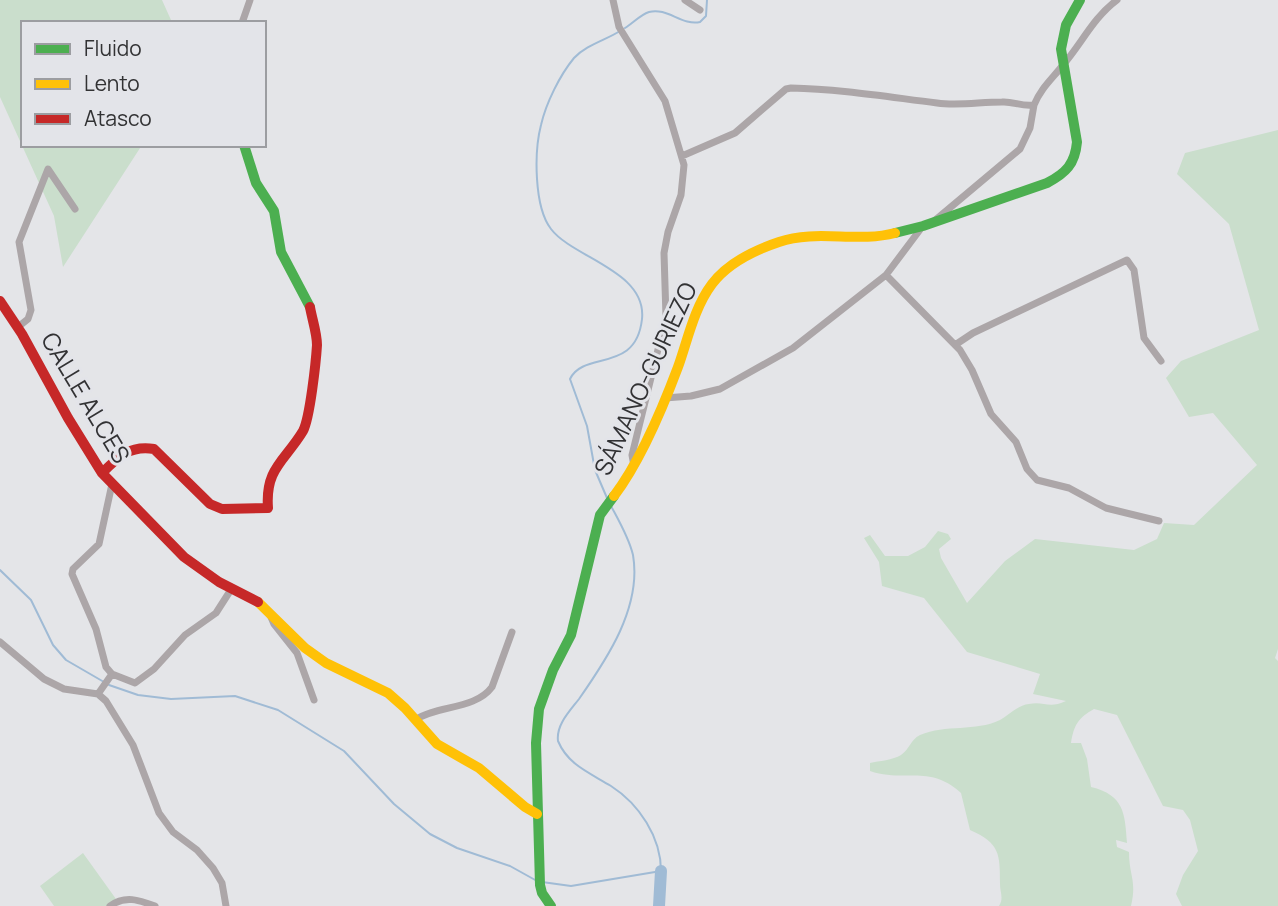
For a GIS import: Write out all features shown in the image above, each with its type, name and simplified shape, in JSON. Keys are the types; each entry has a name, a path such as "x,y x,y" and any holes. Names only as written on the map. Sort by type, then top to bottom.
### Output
{"street":[{"path":"243,21 250,0"},
{"path":"613,0 619,27 625,39 649,72 665,101 682,156 684,176 664,253 666,317 632,455 634,466"},
{"path":"685,0 700,10"},
{"name":"SÁMANO-GURIEZO","path":"551,906 542,893 540,881 536,743 539,709 553,670 571,635 596,526 634,466 665,398 704,297 723,272 762,248 782,241 802,237 872,238 928,225 1039,186 1066,173 1076,156 1076,142 1063,65 1062,35 1080,0"},
{"path":"665,398 707,393 734,383 793,348 886,275 928,225 1020,149 1030,128 1034,105 1043,86 1063,65 1093,22 1116,0"},
{"path":"682,156 735,134 786,89 791,88 823,88 939,103 982,104 1004,101 1019,106 1034,105"},
{"path":"102,473 120,454 142,447 154,449 210,504 222,509 268,508 268,486 276,465 303,429 317,343 310,307 281,252 274,211 256,183 245,147"},
{"path":"18,327 28,319 31,310 19,242 48,169 75,209"},
{"path":"955,345 973,333 1127,261 1134,270 1144,338 1161,361"},
{"path":"886,275 967,359 991,414 1016,442 1027,469 1037,480 1069,488 1106,508 1159,521"},
{"name":"CALLE ALCES","path":"0,301 4,316 18,327 102,473 184,557 258,602 304,648 326,663 388,693 437,744 479,768 537,814"},
{"path":"112,484 99,544 73,569 72,574 96,629 111,676 135,683 154,669 185,635 216,613 232,588"},
{"path":"270,613 274,624 297,653 314,700"},
{"path":"415,720 463,704 488,692 512,632"},
{"path":"0,642 44,678 64,689 101,691"},
{"path":"101,691 111,676"},
{"path":"101,691 133,745 159,813 173,832 197,850 214,868 222,883 226,906"},
{"path":"110,906 127,899 155,906"}],"green space":[{"path":"0,0 162,0 171,21 21,21 21,143 0,97"},
{"path":"1278,130 1278,649 1275,658 1278,661 1278,906 1182,906 1176,894 1183,875 1198,851 1190,820 1183,810 1163,806 1117,715 1094,709 1078,723 1071,743 1081,743 1087,759 1091,787 1110,795 1121,807 1127,843 1116,840 1117,847 1129,852 1133,884 1131,906 999,906 1002,898 1000,865 996,851 987,840 970,830 961,793 949,784 927,776 870,771 870,763 901,755 920,735 990,724 1025,705 1066,701 1033,694 1040,674 967,652 924,598 882,586 879,562 864,538 870,535 885,556 908,556 925,547 938,531 948,534 951,539 939,549 941,558 967,603 1005,561 1035,539 1134,550 1157,539 1164,523 1194,525 1257,465 1213,413 1189,417 1166,378 1181,361 1259,330 1229,224 1177,174 1185,153"},
{"path":"23,147 141,147 63,267 54,216"},
{"path":"83,853 116,899 107,906 54,906 40,886"}],"waterway":[{"path":"625,28 643,15 656,11 693,23 700,22 706,16 707,0"},
{"path":"607,498 595,470 587,426 570,379 577,370 586,365 620,355 630,348 638,336 642,319 640,303 633,289 621,277 575,249 551,229 541,207 537,164 543,117 564,73 579,53 620,31"},
{"path":"542,882 571,886 661,871 653,834 639,812 621,793 574,762 558,741 564,719 611,650 620,632 632,594 633,555 611,506"},
{"path":"0,570 31,600 53,645 66,660 104,682"},
{"path":"109,685 138,695 171,699 235,696 278,710 344,751 394,804 430,834 457,848 510,866 537,881"},
{"path":"659,906 661,871"}],"traffic: fast":[{"path":"895,233 1047,183 1068,167 1077,142 1061,49 1066,25 1080,0"},
{"path":"245,147 256,183 274,211 281,252 310,307"},
{"path":"551,906 540,885 536,743 539,709 553,670 571,635 600,515 614,496"}],"traffic: slow":[{"path":"614,496 650,434 678,367 696,313 718,276 751,253 793,238 866,237 895,233"},
{"path":"258,602 305,648 326,663 388,693 437,744 479,768 537,814"}],"traffic: jam":[{"path":"0,301 102,473 184,557 219,582 258,602"},
{"path":"102,473 119,457 131,451 154,449 210,504 222,509 268,508 273,474 303,431 308,414 317,345 310,307"}]}
